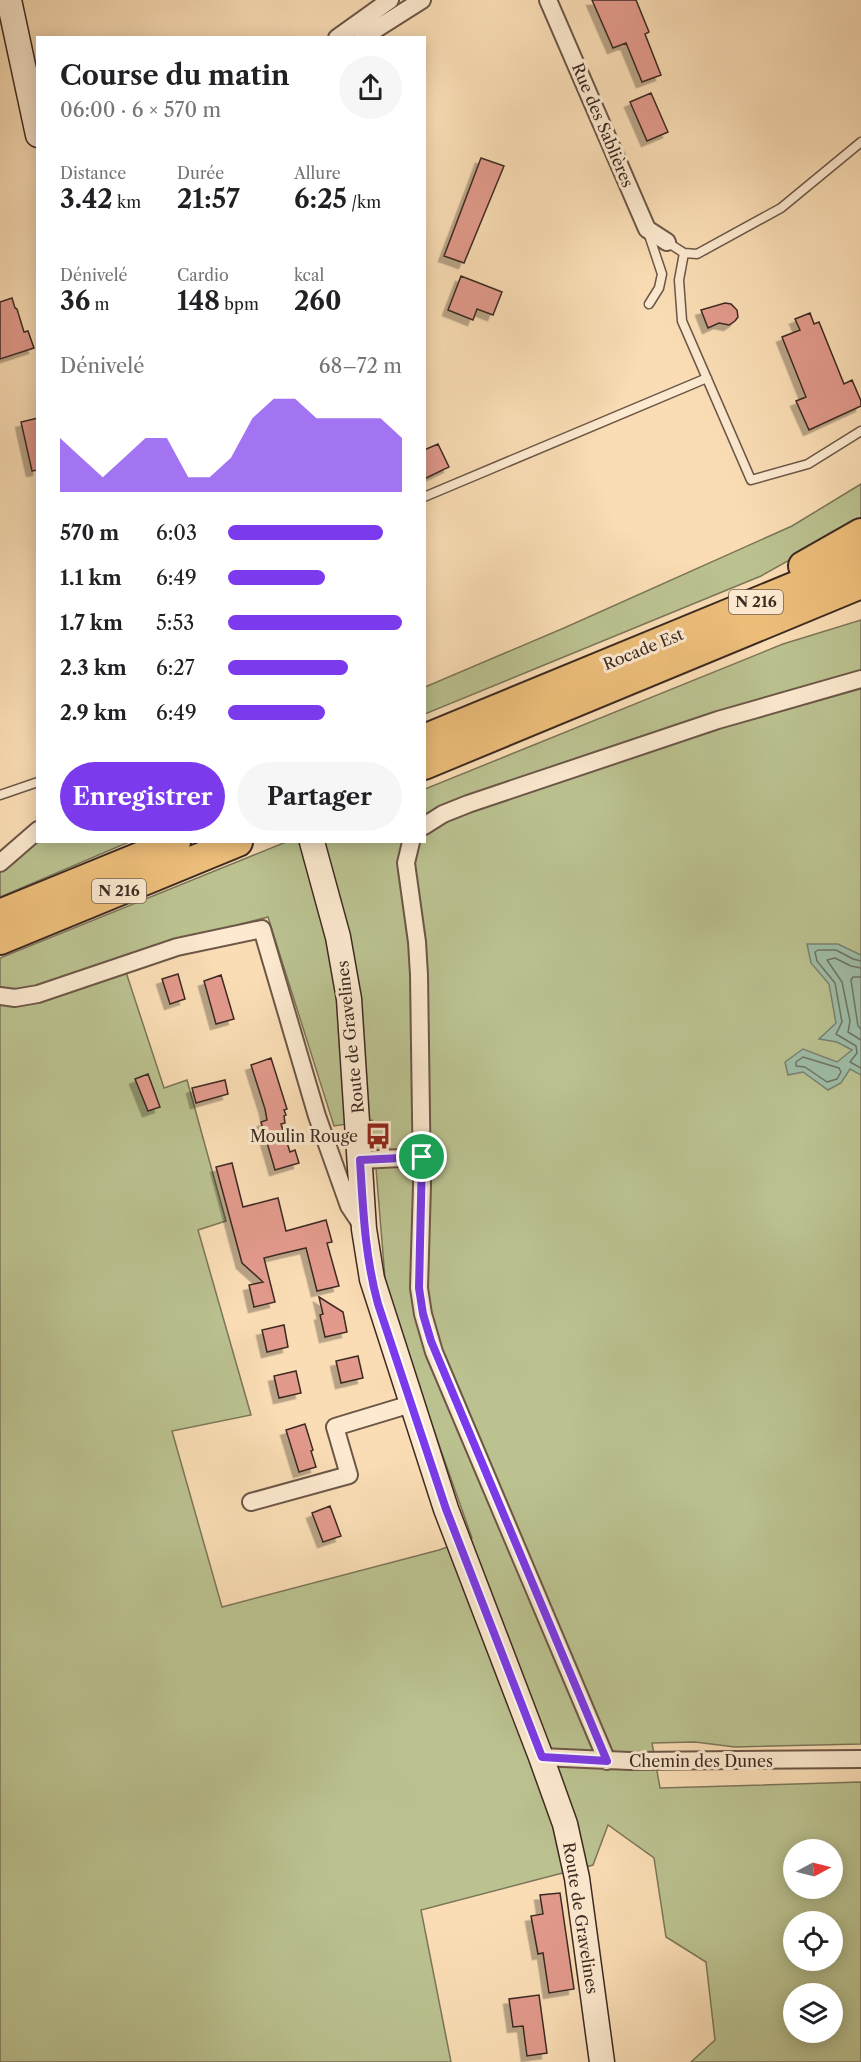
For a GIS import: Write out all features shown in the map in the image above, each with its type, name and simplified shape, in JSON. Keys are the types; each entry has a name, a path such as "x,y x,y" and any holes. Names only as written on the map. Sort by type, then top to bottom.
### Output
{"highway":[{"path":"652,645 861,533"},
{"name":"Rocade Est","path":"426,738 861,559"},
{"name":"Rocade Est","path":"426,764 861,584"},
{"path":"781,618 824,614 861,603"},
{"name":"N 216","path":"0,914 174,843"},
{"name":"N 216","path":"0,940 236,843"}],"main road":[{"path":"9,0 36,126"},
{"name":"Route de Gravelines","path":"313,846 336,930 348,991 364,1229 374,1290 462,1551 561,1811 574,1863 602,2062"}],"street":[{"path":"340,36 390,0"},
{"path":"365,36 422,0"},
{"name":"Rue des Sablières","path":"548,0 647,228"},
{"path":"647,228 667,242"},
{"path":"426,825 443,814 468,804 624,750 734,715 861,679"},
{"path":"0,863 36,832"},
{"path":"411,843 406,863 417,942 419,975 422,1157 419,1288 429,1335 607,1761"},
{"path":"0,996 15,998 38,994 177,947 262,929 315,1108 342,1189 349,1206 364,1229"},
{"path":"360,1160 422,1157"},
{"path":"250,1502 349,1475 335,1427 411,1404"},
{"name":"Chemin des Dunes","path":"542,1757 607,1761 861,1760"}],"lane":[{"path":"667,242 684,253 697,254 781,208 861,142"},
{"path":"647,228 662,274 659,288 649,304"},
{"path":"684,253 679,280 682,321 751,480 808,464 861,431"},
{"path":"426,496 707,378"},
{"path":"0,795 36,783"}],"shaded area":[{"path":"861,484 861,520 761,576 426,714 426,687 564,628 792,526"},
{"path":"861,620 861,1744 735,1747 695,1742 652,1743 660,1788 861,1782 861,2062 691,2062 715,2040 706,1962 666,1937 654,1858 608,1825 593,1865 421,1910 451,2062 0,2062 0,958 284,843 426,843 426,789 783,644","holes":["268,917 334,1126 372,1120 385,1278 393,1315 472,1538 439,1550 222,1607 172,1431 251,1415 198,1230 226,1221 187,1080 164,1088 122,960 171,942"]},
{"path":"37,843 127,843 0,897 0,865 17,860"}],"water":[{"path":"807,944 838,944 861,955 861,1075 850,1069 841,1083 828,1090 803,1072 788,1075 785,1062 803,1049 837,1062 852,1050 837,1042 819,1039 836,1023 829,984 811,963"}],"building":[{"path":"592,0 636,0 649,32 645,34 661,75 642,82 626,43 613,48"},
{"path":"651,93 668,132 647,141 630,102"},
{"path":"481,158 504,166 464,263 444,256"},
{"path":"461,276 502,292 493,315 477,309 473,320 448,310"},
{"path":"12,298 24,332 28,331 34,348 0,359 0,302"},
{"path":"725,303 731,304 737,310 738,317 729,325 719,323 708,328 701,310"},
{"path":"810,313 814,324 819,322 844,384 852,380 861,406 809,430 796,401 806,397 782,337 800,330 795,319"},
{"path":"36,418 36,470 32,471 21,422"},
{"path":"438,444 449,467 426,478 426,449"},
{"path":"178,974 185,999 170,1004 162,979"},
{"path":"221,975 234,1019 216,1024 204,981"},
{"path":"271,1058 287,1109 284,1110 285,1123 281,1124 290,1152 295,1150 299,1163 275,1170 261,1122 267,1120 265,1109 251,1065"},
{"path":"148,1074 160,1107 148,1111 135,1079"},
{"path":"225,1080 228,1094 196,1103 192,1088"},
{"path":"232,1163 243,1207 278,1198 286,1231 326,1220 332,1242 327,1243 339,1286 317,1291 306,1248 280,1254 264,1258 275,1302 254,1307 249,1285 263,1282 242,1263 216,1167"},
{"path":"319,1297 343,1312 347,1332 325,1337"},
{"path":"284,1325 288,1347 267,1352 262,1330"},
{"path":"358,1356 363,1378 341,1383 336,1361"},
{"path":"296,1371 301,1393 279,1398 274,1376"},
{"path":"305,1424 316,1467 299,1472 286,1430"},
{"path":"330,1506 341,1536 323,1542 312,1513"},
{"path":"560,1893 574,1989 549,1993 543,1953 538,1954 531,1916 543,1914 540,1895"},
{"path":"539,1995 547,2053 527,2056 523,2026 513,2027 509,1999"}],"place":[{"name":"Moulin Rouge","path":"378,1136"}],"route":[{"path":"422,1157 419,1288 423,1314 434,1352 607,1761 542,1757 446,1509 378,1304 366,1243 360,1160 422,1157"}]}
